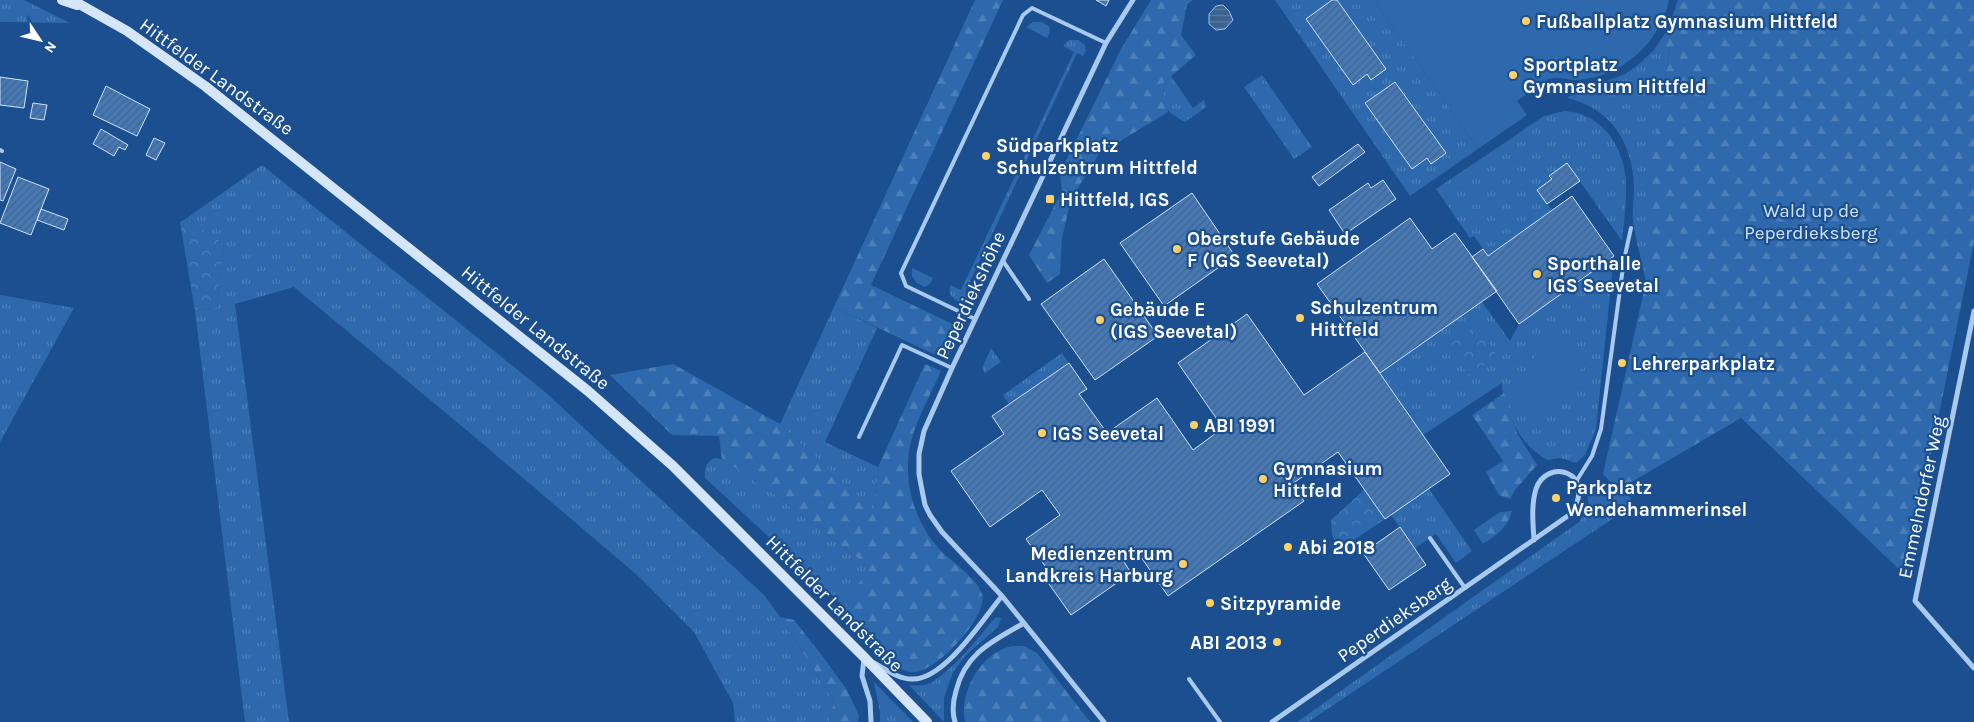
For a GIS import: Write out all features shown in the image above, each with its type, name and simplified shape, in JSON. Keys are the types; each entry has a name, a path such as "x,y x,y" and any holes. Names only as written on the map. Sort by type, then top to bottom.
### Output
{"main road":[{"name":"Hittfelder Landstraße","path":"62,0 83,7"},
{"name":"Hittfelder Landstraße","path":"72,0 135,36 205,86 588,391 673,466 927,722"}],"street":[{"name":"Peperdiekshöhe","path":"1104,722 1002,596 942,532 925,504 919,474 919,454 924,431 975,319 1106,42 1133,0"},
{"name":"Emmelndorfer Weg","path":"1974,311 1915,601 1974,668"},
{"path":"1534,540 1533,503 1536,488 1542,480 1553,472 1562,472 1577,480"},
{"name":"Peperdieksberg","path":"1272,722 1572,513 1578,503 1580,491 1577,480"},
{"path":"871,722 870,700 862,676 864,657 893,674 913,679 930,675 947,664 1002,596"},
{"path":"954,722 954,700 960,675 983,648 1024,623"}],"lane":[{"path":"975,319 906,286 901,273 1023,15 1032,8 1106,42"},
{"path":"1577,480 1592,456 1601,429 1624,260 1631,228"},
{"path":"1003,261 1029,299"},
{"path":"859,438 902,345 952,368"},
{"path":"1430,538 1465,588"},
{"path":"1189,679 1220,722"}],"green space":[{"path":"0,0 24,0 70,23 0,22"},
{"path":"975,0 1003,0 871,285 961,328 946,360 834,307"},
{"path":"1151,0 1193,0 1187,4 1181,35 1196,55 1163,83 1165,104 1168,112 1099,154 1071,199 1062,238 1060,274 1047,283 1029,255 1062,191 1060,173 1121,49"},
{"path":"1275,0 1374,0 1478,149 1410,196"},
{"name":"Sportplatz Gymnasium Hittfeld","path":"1374,0 1669,0 1657,30 1636,55 1623,65 1593,78 1576,80 1555,78 1545,81 1517,101 1527,115 1478,149"},
{"name":"Wald up de Peperdieksberg","path":"1678,0 1974,0 1974,242 1906,576 1741,418 1628,484 1611,483 1603,474 1646,282 1649,178 1670,47 1653,51 1668,29"},
{"path":"1033,22 1041,22 1049,26 1050,32 1047,38 1026,27"},
{"path":"1069,40 1078,40 1085,45 1086,51 1083,56 1077,53 965,292 971,296 963,304 955,300 950,294 950,285 961,290 1074,52 1063,46"},
{"path":"1670,46 1663,89 1646,282 1633,221 1634,186 1629,155 1624,141 1607,119 1596,110 1567,98 1581,88 1593,86 1625,74 1653,51"},
{"path":"1262,75 1312,147 1294,159 1244,87"},
{"path":"1171,76 1193,108 1204,100 1206,107 1185,122 1168,111 1166,107 1163,83"},
{"path":"1565,111 1586,116 1596,122 1617,146 1624,168 1626,186 1622,241 1567,163 1550,176 1552,179 1537,190 1552,210 1488,256 1474,236 1470,238 1436,189 1544,116"},
{"path":"262,165 544,391 764,595 834,701 829,722 735,722 733,703 694,632 637,575 294,287 235,304 289,722 245,722 195,311 217,307 224,244 187,218"},
{"path":"187,218 224,244 217,307 195,311 180,222"},
{"path":"1614,256 1596,429 1585,455 1576,463 1561,458 1547,460 1537,453 1528,445 1517,430 1502,389 1502,383 1423,435 1380,373 1482,302 1510,341 1519,324"},
{"path":"912,268 933,278 930,284 925,287 917,283 912,276"},
{"path":"0,295 74,308 0,442"},
{"path":"834,307 877,328 825,442 878,467 874,513 780,424"},
{"path":"1476,326 1497,356 1469,376 1448,346"},
{"path":"1554,330 1591,355 1545,420 1508,394"},
{"path":"991,348 1001,362 985,373 982,368"},
{"path":"1062,353 1069,363 1009,404 1003,395"},
{"path":"673,364 780,424 874,512 878,467 925,364 941,371 916,426 908,458 908,475 910,491 921,523 940,550 970,576 982,594 982,604 977,616 958,643 933,665 921,671 911,672 903,670 894,664 865,639 842,615 868,566 774,494 722,459 719,436 672,435 610,375"},
{"path":"1504,393 1517,433 1537,465 1515,490 1510,499 1499,495 1486,472 1503,461 1472,415"},
{"path":"714,458 722,459 774,494 868,566 846,608 705,478 706,466"},
{"path":"1586,484 1609,494 1630,496 1633,505 1308,722 1297,722 1579,522 1589,507"},
{"path":"1429,489 1472,551 1456,563 1436,534 1415,548 1391,515"},
{"path":"1364,490 1385,519 1339,550 1332,535 1331,520"},
{"path":"1512,511 1501,530 1483,544 1474,530 1500,512"},
{"path":"780,617 794,620 824,658 847,690 859,716 858,722 829,722 834,701"},
{"path":"996,617 1001,618 998,627 966,655 953,672 944,698 944,722 909,685 929,683 944,674 960,659"},
{"path":"1024,646 1037,653 1090,722 965,722 965,699 968,688 980,667 988,658 1008,647"},
{"path":"874,682 913,722 880,722"}],"shaded area":[{"path":"1223,5 1229,11 1233,20 1225,29 1216,30 1209,24 1209,14 1216,6"}],"building":[{"path":"1096,0 1109,0 1106,6"},
{"path":"1332,0 1337,0 1386,69 1371,80 1367,74 1353,85 1306,19"},
{"path":"0,77 28,81 24,108 0,105"},
{"path":"1395,82 1446,153 1431,164 1427,158 1412,169 1365,103"},
{"path":"106,86 150,109 137,136 93,115"},
{"path":"33,103 47,105 44,120 30,118"},
{"path":"101,129 128,145 125,150 119,147 114,156 93,144"},
{"path":"154,138 165,143 156,160 146,155"},
{"path":"1358,144 1365,152 1319,186 1312,177"},
{"path":"0,162 16,169 3,201 0,200"},
{"path":"1567,163 1580,181 1547,204 1537,190 1552,179 1549,176"},
{"path":"18,177 49,189 31,235 0,223"},
{"path":"1383,180 1396,199 1345,234 1329,210 1368,183 1371,188"},
{"name":"Oberstufe Gebäude F (IGS Seevetal)","path":"1192,193 1235,256 1164,306 1120,243"},
{"name":"Sporthalle IGS Seevetal","path":"1572,196 1614,256 1519,324 1472,257 1483,249 1488,256"},
{"path":"41,209 68,219 64,230 37,220"},
{"path":"1410,218 1432,249 1455,233 1497,291 1380,373 1317,284"},
{"name":"Gebäude E (IGS Seevetal)","path":"1104,259 1158,336 1095,380 1041,304"},
{"path":"1247,314 1304,395 1365,352 1450,474 1385,519 1338,452 1292,484 1304,501 1168,596 1134,547 1121,557 1131,573 1071,615 1044,577 1050,573 1026,539 1060,515 1042,490 990,527 951,471 1004,434 992,416 1069,363 1087,389 1079,394 1107,433 1157,398 1193,450 1223,428 1178,363"},
{"path":"1400,527 1426,565 1389,590 1363,553"}],"place":[{"name":"Fußballplatz Gymnasium Hittfeld","path":"1526,21"},
{"name":"Sportplatz Gymnasium Hittfeld","path":"1513,75"},
{"name":"Südparkplatz Schulzentrum Hittfeld","path":"986,156"},
{"name":"Hittfeld, IGS","path":"1050,199"},
{"name":"Oberstufe Gebäude F (IGS Seevetal)","path":"1177,249"},
{"name":"Sporthalle IGS Seevetal","path":"1537,274"},
{"name":"Schulzentrum Hittfeld","path":"1300,318"},
{"name":"Gebäude E (IGS Seevetal)","path":"1100,320"},
{"name":"Lehrerparkplatz","path":"1622,363"},
{"name":"ABI 1991","path":"1194,425"},
{"name":"IGS Seevetal","path":"1042,433"},
{"name":"Gymnasium Hittfeld","path":"1263,479"},
{"name":"Parkplatz Wendehammerinsel","path":"1556,498"},
{"name":"Abi 2018","path":"1288,547"},
{"name":"Medienzentrum Landkreis Harburg","path":"1183,564"},
{"name":"Sitzpyramide","path":"1210,603"},
{"name":"ABI 2013","path":"1277,642"}]}
